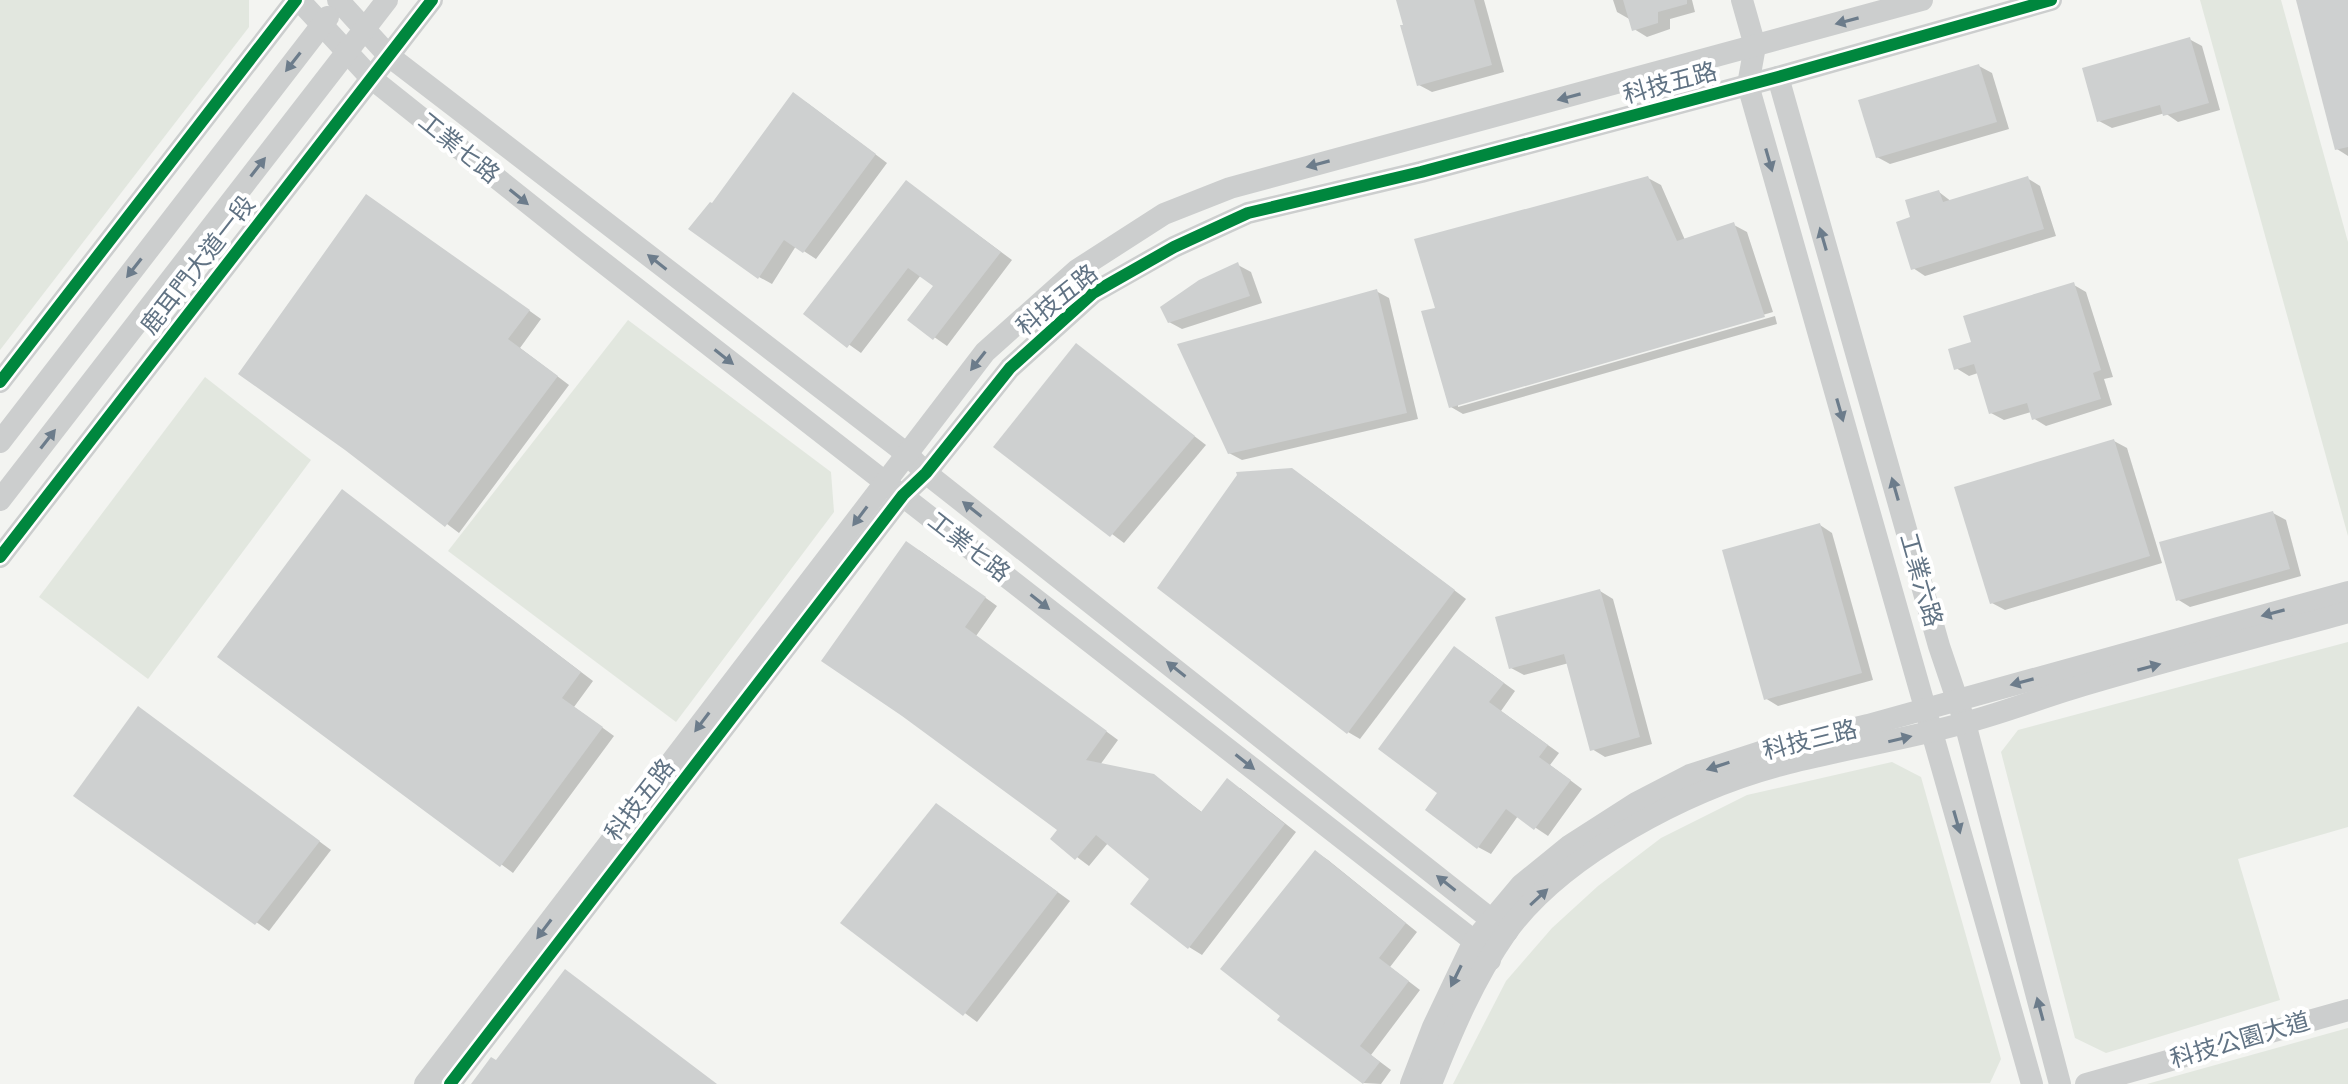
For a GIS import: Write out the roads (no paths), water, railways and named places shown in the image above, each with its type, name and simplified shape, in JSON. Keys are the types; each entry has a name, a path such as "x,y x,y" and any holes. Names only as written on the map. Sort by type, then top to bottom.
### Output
{"street":[{"name":"工業七路","path":"298,0 371,78 1474,941 1490,960"},
{"path":"0,382 298,0"},
{"name":"鹿耳門大道一段","path":"0,500 387,0"},
{"name":"鹿耳門大道一段","path":"0,557 432,0"},
{"path":"1742,0 1755,46 1748,85"},
{"name":"科技五路","path":"450,1084 894,489 907,454 985,352 1077,270 1164,214 1230,188 1922,0"},
{"name":"科技五路","path":"425,1084 894,489 926,473 1010,368 1093,293 1174,247 1248,213 1421,172 2051,0"},
{"name":"工業七路","path":"339,1 389,56 907,454 926,473 1500,926"},
{"name":"鹿耳門大道一段","path":"0,442 339,1"},
{"name":"工業六路","path":"1778,77 1939,646 1965,723 2060,1084"},
{"name":"工業六路","path":"1748,85 2032,1084"},
{"name":"科技三路","path":"1431,1084 1469,994 1490,960 1500,926 1521,885 1569,846 1636,803 1690,775 1773,748 2348,592"},
{"name":"科技三路","path":"1411,1084 1433,1027 1474,941 1500,926 1580,862 1646,820 1697,793 1779,765 1965,723 2088,683 2348,612"},
{"name":"科技公園大道","path":"2086,1084 2348,1010"}]}
